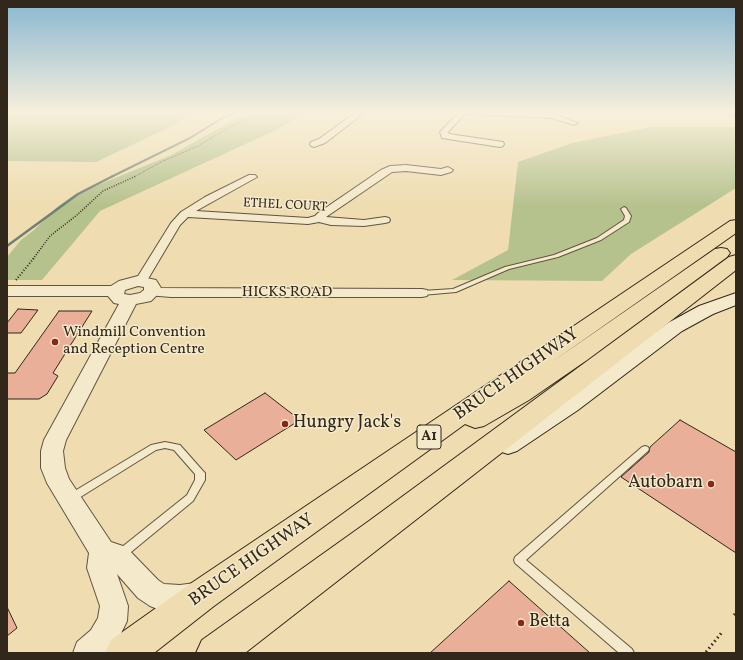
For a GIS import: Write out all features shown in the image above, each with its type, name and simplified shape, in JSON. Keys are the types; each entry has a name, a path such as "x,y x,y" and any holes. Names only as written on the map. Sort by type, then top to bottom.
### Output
{"highway":[{"name":"BRUCE HIGHWAY","path":"124,653 202,595 527,368 736,225"},
{"path":"411,450 482,415 520,394 578,355 736,243"},
{"path":"215,653 736,261"}],"main road":[{"path":"380,530 570,404 675,327 706,310 736,299"}],"street":[{"path":"491,143 500,144"},
{"path":"319,219 322,215 390,169 406,168 441,172 448,170"},
{"path":"10,288 145,297 146,286 176,223 185,214 209,199 252,177"},
{"name":"ETHEL COURT","path":"185,214 308,221 319,219 330,222 364,223 385,220"},
{"name":"HICKS ROAD","path":"146,286 186,293 422,293"},
{"path":"123,296 55,440 52,451 53,468 59,483 110,554 148,589 160,597 180,598 202,595"},
{"path":"88,653 102,640 112,621 114,606 101,568 110,554"}],"lane":[{"path":"422,293 454,291 507,268 556,256 599,239 627,221 628,216 624,209"},
{"path":"70,499 154,447 165,445 176,447 200,473 200,480 190,498 110,554"},
{"path":"628,653 519,560 645,449"}],"path":[{"path":"10,288 41,250 50,236 77,215 103,191 203,143"},
{"path":"706,652 723,631"}],"green space":[{"path":"7,143 137,143 96,162 7,161"},
{"path":"193,143 248,143 100,211 42,280 7,280 7,257 21,240 34,230 57,207 74,195 171,155"},
{"path":"572,143 736,143 736,188 631,254 602,281 452,280 508,250 518,162"}],"building":[{"name":"Windmill Convention and Reception Centre","path":"18,309 38,310 21,333 7,333 7,323"},
{"name":"Windmill Convention and Reception Centre","path":"59,311 92,311 53,373 58,376 47,394 39,399 7,399 7,373 15,373"},
{"path":"265,393 300,420 236,460 204,430"},
{"path":"680,420 736,452 736,553 621,477 649,452 650,447"},
{"path":"509,581 590,653 430,653"},
{"path":"7,607 17,628 7,636"}],"waterway":[{"path":"112,176 180,143"},
{"path":"7,246 78,194 112,176"}],"place":[{"name":"Windmill Convention and Reception Centre","path":"55,342"},
{"name":"Hungry Jack's","path":"285,424"},
{"name":"Autobarn","path":"711,484"},
{"name":"Betta","path":"521,623"}]}
